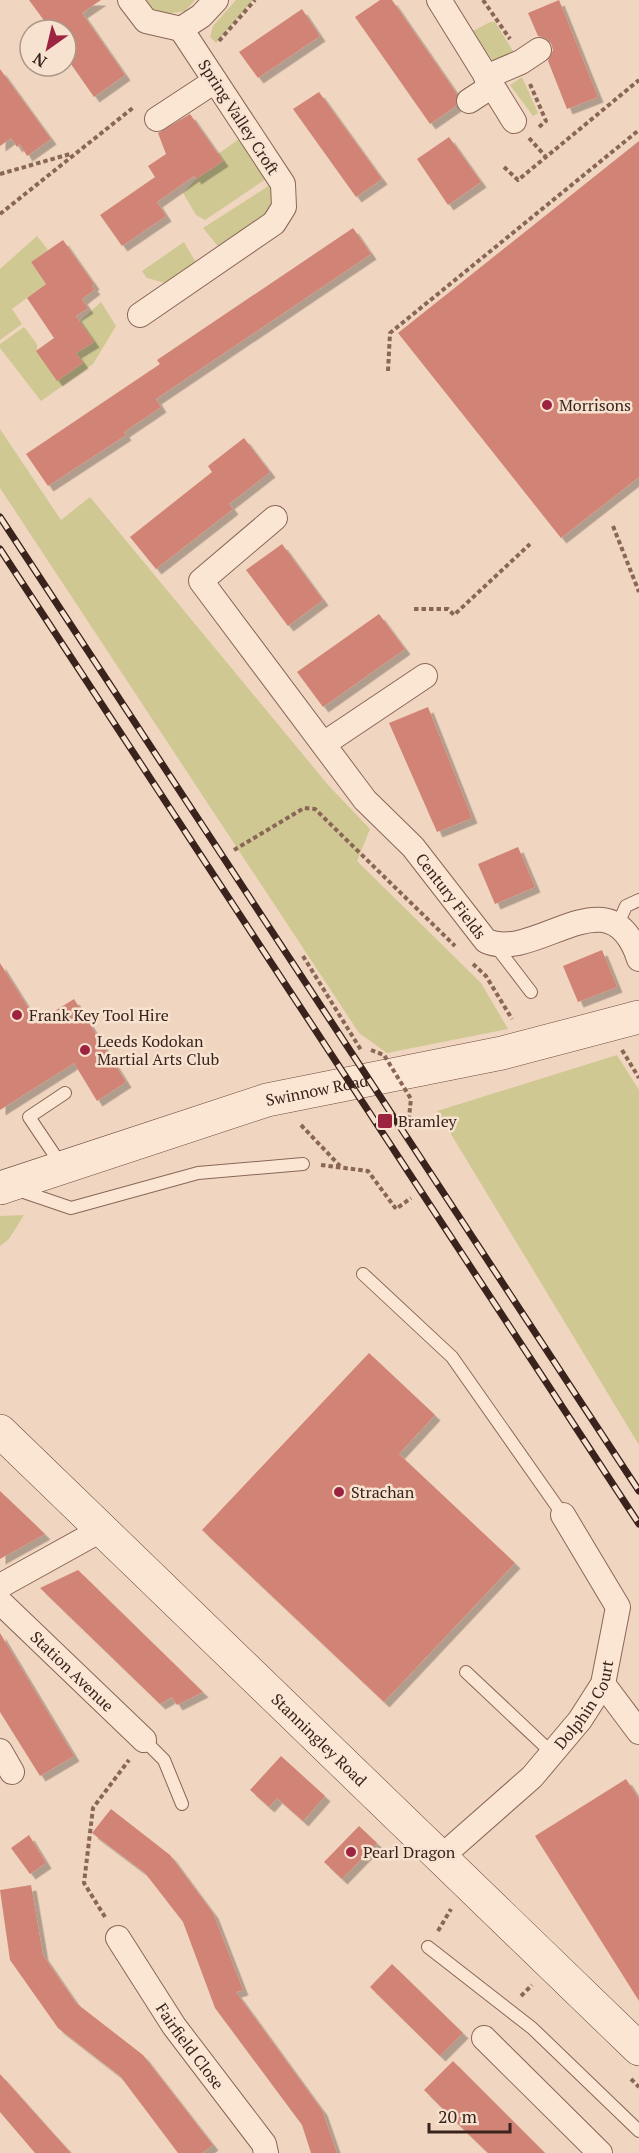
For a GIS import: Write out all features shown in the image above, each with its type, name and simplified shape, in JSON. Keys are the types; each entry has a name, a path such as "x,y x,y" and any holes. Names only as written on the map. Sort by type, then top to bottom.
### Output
{"street":[{"path":"130,0 146,21 182,29 201,16 216,0"},
{"path":"439,0 514,121"},
{"name":"Spring Valley Croft","path":"140,315 274,223 284,207 283,184 182,29"},
{"path":"469,101 489,81 539,50"},
{"path":"157,119 215,81"},
{"name":"Century Fields","path":"275,518 201,580 325,743 365,800 413,847 486,941 495,945 517,943 570,924 598,918 617,926"},
{"path":"325,743 425,675"},
{"path":"617,926 634,942 639,959"},
{"name":"Swinnow Road","path":"2,1184 63,1167 267,1100 502,1053 639,1017"},
{"name":"Stanningley Road","path":"0,1431 639,2049"},
{"name":"Dolphin Court","path":"440,1858 532,1777 580,1720 603,1684 618,1607 562,1515"},
{"path":"0,1586 101,1530"},
{"name":"Station Avenue","path":"0,1602 144,1740"},
{"path":"603,1684 639,1732"},
{"path":"0,1751 12,1772"},
{"name":"Fairfield Close","path":"118,1938 174,2026 264,2144 266,2153"},
{"path":"484,2038 600,2153"}],"lane":[{"path":"617,926 627,906 639,900"},
{"path":"495,945 531,992"},
{"path":"63,1167 29,1117 65,1093"},
{"path":"2,1184 70,1208 198,1173 303,1164"},
{"path":"363,1274 452,1357 562,1515"},
{"path":"466,1672 551,1752"},
{"path":"144,1740 164,1760 182,1804"},
{"path":"428,1947 532,2028 639,2131"}],"path":[{"path":"213,48 255,0"},
{"path":"504,167 518,180 639,80"},
{"path":"0,214 137,105"},
{"path":"514,121 546,157"},
{"path":"387,371 390,333 639,130"},
{"path":"0,174 74,153"},
{"path":"613,526 639,592"},
{"path":"414,609 448,609 454,615 530,544"},
{"path":"234,850 304,808 315,809 460,951"},
{"path":"303,956 359,1049 371,1050 384,1055 411,1099 410,1120"},
{"path":"469,960 486,976 515,1024"},
{"path":"295,1126 303,1125 341,1167"},
{"path":"303,1164 368,1171 396,1209 411,1198"},
{"path":"118,1938 84,1883 93,1808 144,1740"},
{"path":"428,1947 467,1884"}],"shaded area":[{"path":"144,0 195,0 185,11 161,15 148,7"},
{"path":"236,0 253,0 216,43 210,37 213,26"},
{"path":"490,22 495,22 516,56 495,64 473,31"},
{"path":"522,77 538,113 533,116 510,85"},
{"path":"239,139 266,179 205,220 196,215 183,193 196,179 223,161 218,154"},
{"path":"276,181 276,194 268,214 251,230 221,250 203,228"},
{"path":"37,236 48,250 31,262 46,284 12,309 22,324 0,340 0,269"},
{"path":"184,242 198,266 169,284 147,278 142,271"},
{"path":"101,302 116,326 93,364 41,401 0,348 0,344 24,327 37,344 37,350 80,321"},
{"path":"0,429 61,520 90,497 329,786 370,829 357,861 481,983 508,1029 387,1053 359,1033 0,488"},
{"path":"617,1055 639,1090 639,1445 437,1111"},
{"path":"24,1215 9,1239 0,1246 0,1216"}],"building":[{"path":"29,0 101,0 82,13 125,75 94,97 78,74 78,18 42,18"},
{"path":"380,0 392,0 457,94 456,106 430,124 355,17"},
{"path":"559,0 598,97 567,109 548,61 553,50 551,43 546,38 538,36 528,13"},
{"path":"302,9 320,36 258,78 239,52"},
{"path":"0,69 51,139 27,156 20,144 17,147 11,138 0,146"},
{"path":"319,92 382,179 356,197 293,109"},
{"path":"190,114 223,161 196,179 194,176 157,202 166,216 122,246 100,215 155,177 148,166 166,154 158,133"},
{"path":"449,137 481,182 448,205 417,159"},
{"name":"Morrisons","path":"639,141 639,477 561,538 398,333"},
{"path":"353,228 371,254 156,399 161,407 124,432 126,435 48,486 26,454 160,364 157,360"},
{"path":"63,240 94,284 92,286 95,289 82,299 88,308 76,316 94,342 76,353 83,363 57,381 36,351 54,338 27,298 46,284 31,262"},
{"path":"244,438 270,472 229,504 233,509 156,569 130,537 212,472 208,466"},
{"path":"282,544 323,600 288,626 246,570"},
{"path":"379,614 405,649 323,707 297,672"},
{"path":"428,707 472,818 437,832 389,723"},
{"path":"518,847 535,887 495,904 478,864"},
{"path":"602,950 617,987 578,1002 563,966"},
{"path":"0,963 37,1022 74,999 126,1082 97,1101 74,1063 0,1110"},
{"name":"Strachan","path":"369,1353 435,1415 399,1454 515,1563 384,1702 202,1530"},
{"path":"0,1491 45,1534 0,1559"},
{"path":"78,1570 203,1692 177,1705 172,1697 160,1704 40,1588"},
{"path":"0,1633 74,1756 40,1776 0,1712"},
{"path":"281,1756 325,1796 303,1821 277,1798 269,1807 250,1790"},
{"path":"626,1779 639,1799 639,2001 535,1836"},
{"path":"111,1809 170,1855 213,1913 243,1990 236,1992 322,2110 337,2153 311,2153 302,2125 215,2008 183,1922 145,1873 92,1833"},
{"name":"Pearl Dragon","path":"359,1826 377,1843 342,1879 324,1862"},
{"path":"29,1835 46,1863 30,1874 11,1848"},
{"path":"31,1885 43,1955 76,2003 143,2055 213,2145 202,2153 178,2153 120,2076 58,2028 10,1960 0,1890"},
{"path":"392,1964 463,2033 440,2056 370,1987"},
{"path":"453,2061 545,2153 488,2153 462,2128 424,2090"},
{"path":"0,2074 71,2153 35,2153 0,2112"}],"railway":[{"path":"0,517 639,1491"},
{"path":"0,549 639,1524"}],"place":[{"name":"Morrisons","path":"547,405"},
{"name":"Frank Key Tool Hire","path":"17,1015"},
{"name":"Leeds Kodokan Martial Arts Club","path":"85,1050"},
{"name":"Bramley","path":"385,1121"},
{"name":"Strachan","path":"339,1492"},
{"name":"Pearl Dragon","path":"351,1852"}]}
